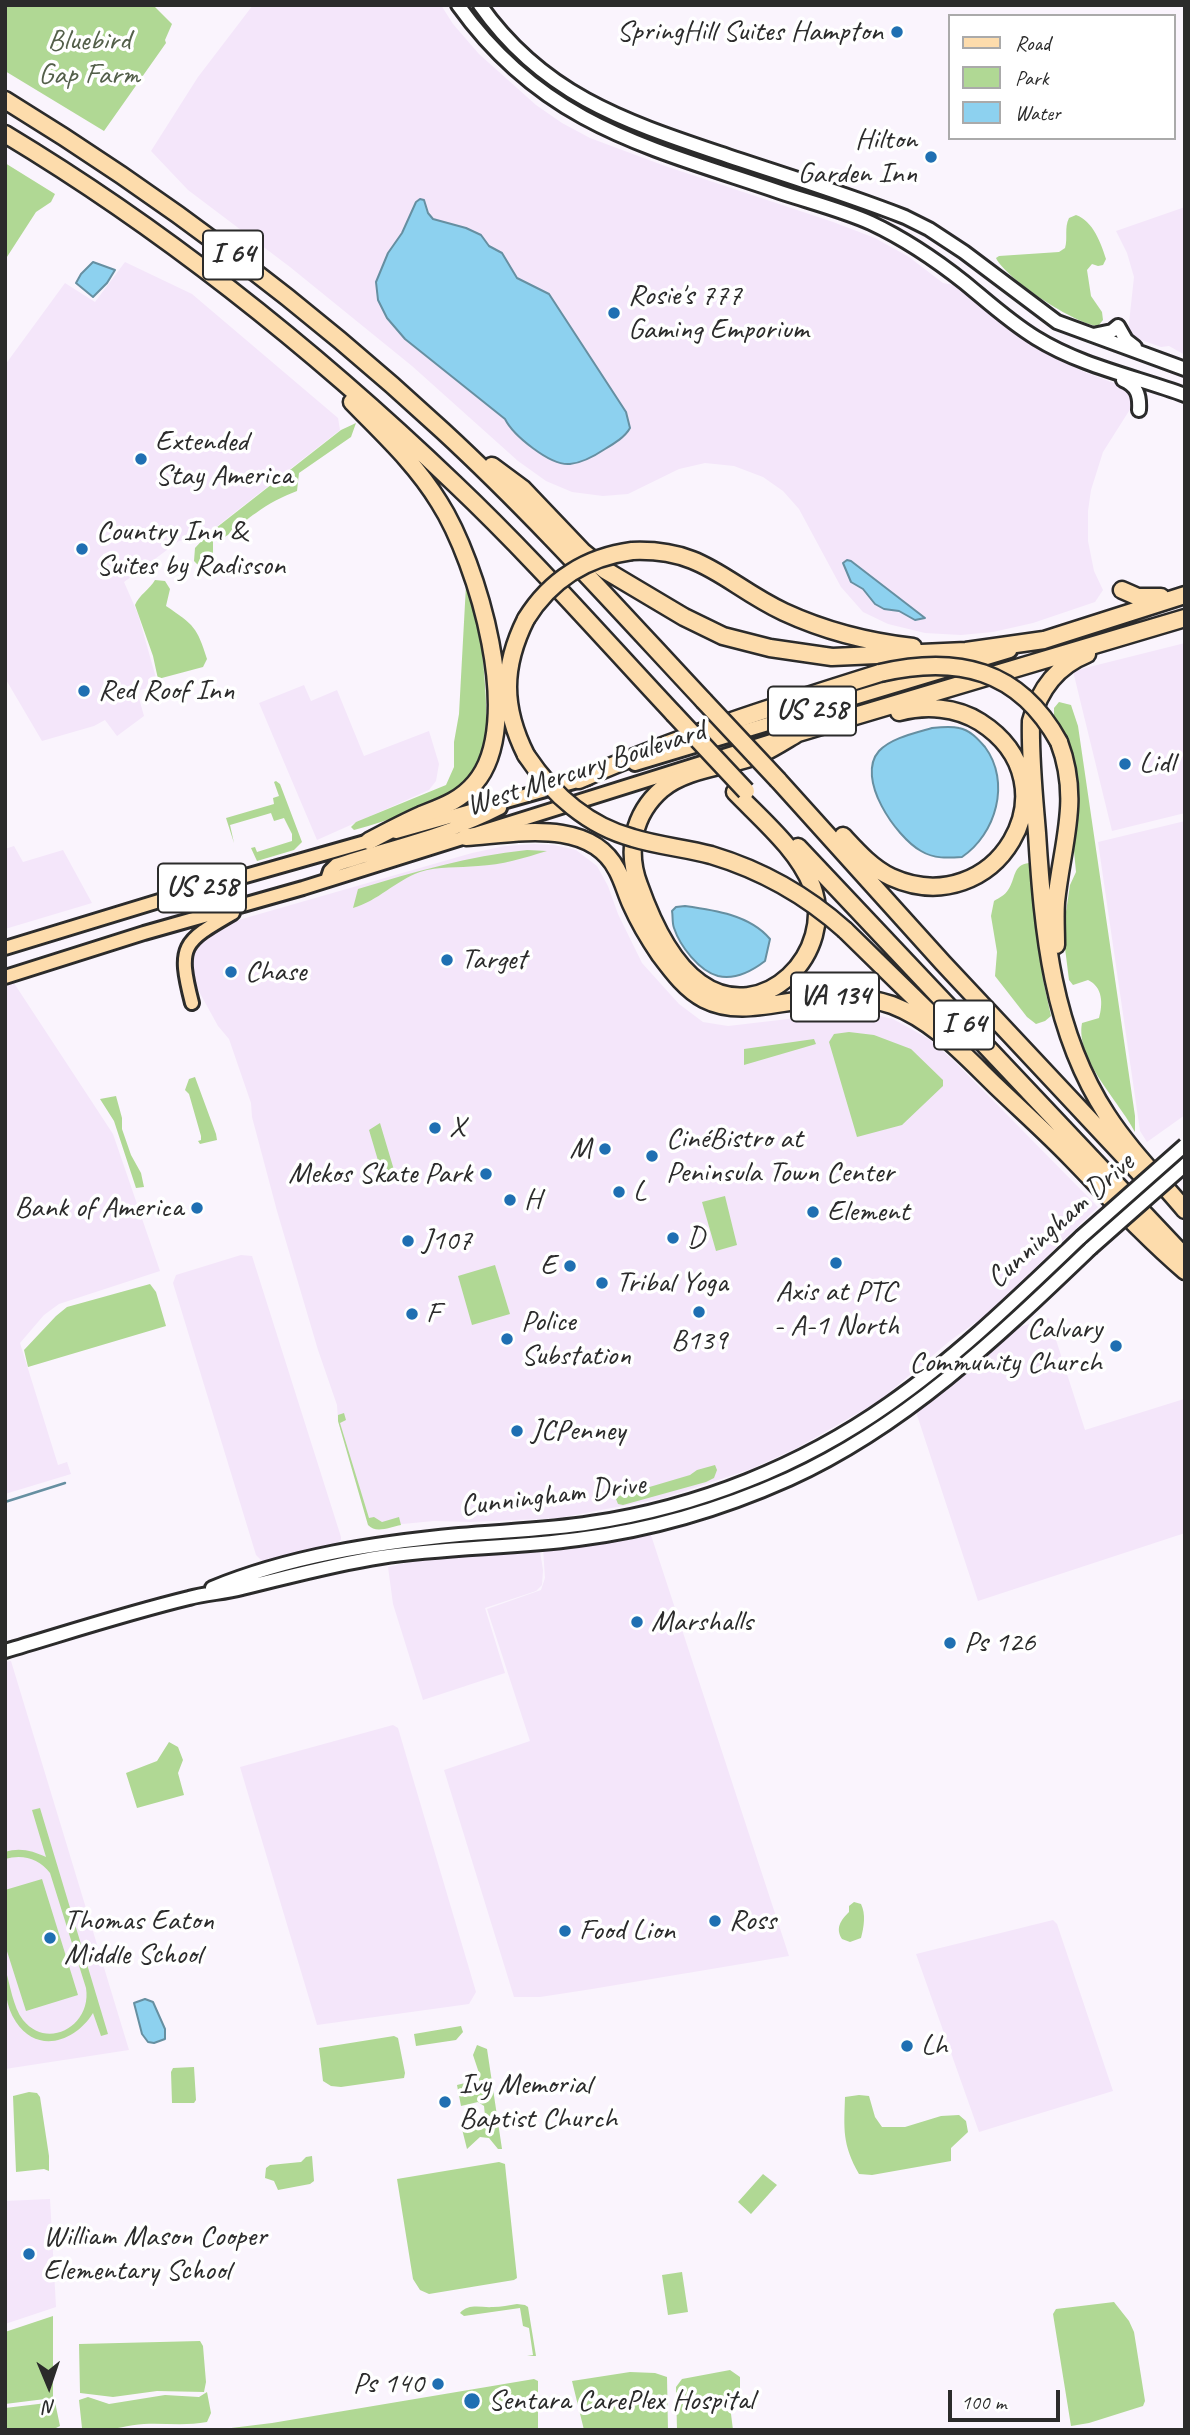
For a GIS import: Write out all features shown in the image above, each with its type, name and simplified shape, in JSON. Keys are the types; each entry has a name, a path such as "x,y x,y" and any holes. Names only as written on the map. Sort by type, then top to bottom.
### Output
{"highway":[{"name":"I 64","path":"5,100 100,160 216,242 332,333 444,432 536,522 704,701 943,963 1185,1222"},
{"name":"I 64","path":"5,134 108,199 220,281 375,409 457,486 639,676 669,715 741,792 1185,1257"},
{"path":"290,337 400,450 439,502 470,566 489,638 497,716 495,742 488,765 474,785 458,799 369,841"},
{"path":"444,432 523,489 583,552 605,570 684,617 723,636 771,648 832,657 966,651 1044,640"},
{"path":"991,646 919,647 854,637 783,611 694,559 659,551 632,551 601,558 571,572 540,599 526,619 512,654 508,690 514,728 526,755 557,793 596,823 631,838 710,855 776,881 801,896 845,930 985,1067 1069,1156"},
{"path":"1122,590 1138,597 1181,596"},
{"name":"West Mercury Boulevard","path":"1044,640 1181,596"},
{"path":"999,672 1026,657 1116,628 1122,624 1127,613"},
{"name":"West Mercury Boulevard","path":"798,733 1185,618"},
{"path":"1141,631 1062,667 1043,690 1031,721 1043,914 1052,978 1063,1017 1087,1081 1108,1117 1185,1210"},
{"path":"579,780 633,756 770,706 880,673 919,665 942,664 993,677 1016,690 1038,711 1059,742 1068,770 1071,800 1056,918 1056,951 1063,1017"},
{"path":"808,813 839,832 876,869 898,880 923,886 957,884 976,877 1002,856 1017,833 1024,805 1022,775 1010,749 1002,739 982,724 960,713 928,707 888,715 844,719"},
{"path":"741,792 806,872 814,891 817,909 814,934 801,964 793,974 763,993 739,996 725,994 700,983 676,957 653,919 637,882 632,862 633,836 643,812 671,783 761,754 798,733"},
{"name":"VA 134","path":"466,837 549,833 571,836 600,849 613,863 630,904 654,946 682,982 694,993 717,1005 749,1008 840,996 891,1005 915,1016 939,1031 1069,1156 1147,1239 1185,1271"}],"main road":[{"path":"458,5 509,66 567,110 638,144 869,222 930,257 1037,339 1092,363 1185,395"},
{"path":"480,5 506,40 521,54 561,85 595,106 642,127 905,218 929,229 964,252 1047,316 1067,327 1185,369"},
{"path":"1092,363 1113,377 1134,386 1139,397 1139,410"},
{"name":"West Mercury Boulevard","path":"5,948 1044,640"},
{"name":"West Mercury Boulevard","path":"5,977 798,733"},
{"path":"327,880 336,865 475,821 524,795"},
{"path":"192,1003 183,966 189,944 205,928 251,902"},
{"name":"Cunningham Drive","path":"192,1597 233,1579 342,1550 403,1541 592,1523 664,1508 738,1485 775,1469 830,1442 894,1401 947,1359 1185,1145"},
{"name":"Cunningham Drive","path":"5,1651 192,1597 237,1590 379,1557 444,1549 553,1542 625,1532 687,1517 743,1499 815,1466 899,1416 957,1370 1185,1165"}],"shaded area":[{"path":"253,5 441,5 453,24 479,54 536,105 562,123 590,138 665,166 875,238 909,257 943,283 954,285 1043,351 1082,371 1127,388 1134,403 1103,452 1091,490 1088,541 1094,571 1103,590 1095,602 1033,623 993,632 961,635 925,633 888,624 863,612 841,587 799,509 783,491 763,477 734,466 705,463 679,469 628,494 603,496 572,492 546,481 518,461 412,366 290,267 188,190 151,151 198,77"},
{"path":"1185,207 1185,355 1169,346 1161,347 1133,337 1128,332 1134,277 1127,253 1116,231"},
{"path":"125,262 192,294 338,418 340,430 202,538 179,541 124,582 138,614 158,685 137,691 144,716 117,736 105,720 94,726 42,741 5,678 5,365 65,283 95,302"},
{"path":"1185,643 1185,813 1112,831 1073,671"},
{"path":"304,685 311,701 337,690 364,756 429,731 439,764 436,781 429,790 317,840 259,703"},
{"path":"1185,821 1185,1115 1147,1142 1140,1131 1098,842"},
{"path":"534,844 576,850 597,866 642,963 679,1004 703,1022 728,1026 857,1011 893,1019 929,1039 952,1059 1098,1207 986,1315 951,1340 879,1401 797,1448 751,1469 664,1498 559,1518 434,1521 371,1527 338,1421 337,1405 277,1211 252,1117 251,1103 229,1039 218,1026 191,977 189,964 192,950 203,936 218,926 472,853 505,846"},
{"path":"14,846 23,862 63,850 92,903 5,929 5,849"},
{"path":"10,977 113,1134 160,1271 59,1304 44,1315 20,1343 58,1465 67,1462 71,1474 5,1494 5,978"},
{"path":"241,1255 252,1256 341,1537 341,1540 332,1546 264,1563 256,1555 173,1283 176,1275"},
{"path":"1049,1318 1085,1430 1184,1399 1185,1533 978,1601 917,1415 917,1407 951,1386 1003,1338 1019,1327"},
{"path":"650,1532 789,1956 540,1997 514,1997 444,1770 530,1741 487,1609 541,1590 545,1578 543,1548 578,1545"},
{"path":"540,1551 542,1585 536,1591 485,1608 505,1673 423,1700 393,1604 388,1567 433,1557"},
{"name":"Thomas Eaton Middle School","path":"11,1661 129,2050 5,2069 5,1662"},
{"path":"393,1725 398,1728 476,1992 469,2004 317,2025 240,1767"},
{"path":"1053,1920 1057,1924 1113,2091 979,2132 916,1954"},
{"name":"William Mason Cooper Elementary School","path":"50,2199 56,2307 5,2324 5,2201"}],"green space":[{"name":"Bluebird Gap Farm","path":"5,5 153,5 172,24 166,43 104,131 5,71"},
{"path":"5,163 55,194 51,202 36,212 5,260 7,221"},
{"path":"1076,215 1092,227 1106,259 1103,265 1092,264 1087,270 1091,296 1102,312 1103,320 1098,326 1074,318 1042,299 1013,277 996,258 1059,252 1065,248 1069,218"},
{"path":"356,423 351,437 299,473 297,491 266,506 225,537 213,540 213,554 200,567 194,561 195,548 207,535 341,430"},
{"path":"155,580 165,581 170,589 166,606 189,623 197,633 207,659 203,667 158,679 135,605"},
{"path":"466,585 479,634 485,685 486,731 483,750 476,766 467,780 435,802 354,830 351,827 356,822 446,785 454,767"},
{"path":"1059,702 1071,705 1078,726 1135,1116 1135,1132 1100,1080 1085,1051 1082,1023 1099,1018 1099,991 1088,980 1073,985 1069,980 1063,932 1070,885 1076,872 1074,851 1078,808 1075,778 1054,718 1054,708"},
{"path":"274,782 280,784 302,842 294,850 257,861 251,848 255,847 257,852 292,841 292,834 284,818 274,821 271,813 230,825 234,843 226,818 274,804 273,798 279,796"},
{"path":"527,850 547,851 496,864 420,872 353,908 358,889 462,860"},
{"path":"1029,863 1043,980 1051,1016 1036,1024 1027,1017 995,976 997,952 991,916 994,901 1007,892 1020,867"},
{"path":"849,1032 874,1035 911,1049 943,1080 943,1086 902,1125 857,1137 829,1042 834,1034"},
{"path":"814,1039 816,1044 744,1065 744,1049"},
{"path":"195,1077 217,1140 200,1144 198,1141 201,1136 189,1094 185,1090 189,1079"},
{"path":"116,1096 122,1129 141,1173 144,1187 136,1188 114,1121 100,1099"},
{"path":"380,1123 394,1170 382,1174 369,1130"},
{"path":"725,1196 737,1245 716,1251 702,1202"},
{"path":"495,1265 510,1314 472,1325 458,1276"},
{"path":"150,1284 156,1292 166,1326 28,1367 24,1350 67,1307"},
{"path":"344,1413 346,1420 340,1423 369,1518 374,1517 382,1522 399,1517 401,1525 375,1529 368,1525 338,1421 338,1415"},
{"path":"715,1465 717,1470 714,1478 706,1482 623,1505 618,1504 616,1499 619,1496"},
{"path":"169,1742 178,1747 183,1760 178,1773 184,1795 137,1808 126,1773 157,1761"},
{"path":"40,1808 108,2034 101,2036 93,2013 86,2023 67,2037 46,2041 35,2038 16,2022 8,2003 5,1968 17,2009 23,2020 33,2029 44,2033 66,2030 82,2013 86,2001 86,1988 50,1873 30,1858 5,1859 5,1852 16,1850 31,1851 46,1857 32,1810"},
{"path":"42,1879 78,1995 26,2011 5,1945 5,1890"},
{"path":"854,1902 861,1904 864,1925 861,1938 850,1942 842,1939 839,1928 849,1912 849,1906"},
{"path":"461,2026 463,2032 456,2040 416,2046 414,2034"},
{"path":"394,2036 398,2038 404,2078 341,2087 331,2086 323,2081 319,2048"},
{"path":"477,2045 487,2049 502,2149 498,2149 489,2138 480,2137 467,2149 462,2129 486,2125 484,2106 478,2102 461,2106 457,2085 469,2082 479,2086 479,2073 473,2055"},
{"path":"194,2067 196,2100 194,2103 172,2103 173,2068"},
{"path":"37,2093 40,2097 49,2171 44,2169 16,2172 13,2096"},
{"path":"869,2096 875,2117 882,2127 905,2127 941,2116 959,2115 966,2121 968,2132 951,2148 951,2161 872,2175 859,2174 847,2145 844,2118 845,2097"},
{"path":"312,2156 314,2181 310,2184 278,2190 274,2181 265,2178 266,2168 270,2165 301,2162"},
{"path":"499,2162 505,2164 517,2278 429,2294 420,2290 413,2279 397,2179"},
{"path":"763,2174 777,2185 751,2214 738,2202"},
{"path":"682,2272 688,2312 668,2315 662,2275"},
{"path":"1114,2302 1134,2332 1145,2401 1143,2406 1071,2426 1053,2314 1056,2309"},
{"path":"517,2304 528,2307 536,2356 527,2356 533,2355 529,2328 523,2326 520,2308 464,2316 460,2313 471,2307"},
{"path":"53,2316 53,2398 5,2404 5,2332"},
{"path":"200,2341 203,2346 206,2382 204,2392 157,2391 113,2397 80,2393 79,2344"},
{"path":"730,2370 740,2377 740,2398 730,2406 733,2430 677,2430 676,2387 682,2379"},
{"path":"630,2372 655,2373 667,2377 668,2430 584,2430 572,2381"},
{"name":"Sentara CarePlex Hospital","path":"534,2379 538,2381 538,2430 181,2430 223,2429 272,2423"},
{"path":"207,2392 211,2413 207,2422 144,2424 97,2430 82,2428 79,2400 88,2397 109,2404 165,2395 199,2397"},
{"path":"55,2402 60,2426 52,2430 5,2430 5,2408"}],"water":[{"path":"420,199 424,200 433,219 481,235 489,246 502,253 517,278 549,294 626,412 630,428 623,437 579,462 562,463 543,455 524,441 505,419 405,339 387,318 378,300 376,282 388,253"},
{"path":"93,262 115,270 93,297 76,283"},
{"path":"847,560 925,618 915,620 899,611 884,609 875,604 863,589 851,582 843,563"},
{"path":"956,727 977,738 993,761 997,776 996,806 991,821 984,835 962,857 931,855 911,844 890,820 875,791 873,762 879,751 897,739 932,728"},
{"path":"676,907 719,912 752,924 770,939 765,961 749,971 731,977 718,976 704,969 686,950 673,926 672,911"},
{"path":"145,1999 153,2002 165,2029 165,2039 154,2043 148,2042 142,2034 134,2003"}],"waterway":[{"path":"5,1502 65,1483"}],"place":[{"name":"SpringHill Suites Hampton","path":"897,32"},
{"name":"Hilton Garden Inn","path":"931,157"},
{"name":"Rosie's 777 Gaming Emporium","path":"614,313"},
{"name":"Extended Stay America","path":"141,459"},
{"name":"Country Inn & Suites by Radisson","path":"82,549"},
{"name":"Red Roof Inn","path":"84,691"},
{"name":"Lidl","path":"1125,764"},
{"name":"Target","path":"447,960"},
{"name":"Chase","path":"231,972"},
{"name":"X","path":"435,1128"},
{"name":"M","path":"605,1149"},
{"name":"CinéBistro at Peninsula Town Center","path":"652,1156"},
{"name":"Mekos Skate Park","path":"486,1174"},
{"name":"L","path":"619,1192"},
{"name":"H","path":"510,1200"},
{"name":"Bank of America","path":"197,1208"},
{"name":"Element","path":"813,1212"},
{"name":"D","path":"673,1238"},
{"name":"J107","path":"408,1241"},
{"name":"Axis at PTC - A-1 North","path":"836,1263"},
{"name":"E","path":"570,1266"},
{"name":"Tribal Yoga","path":"602,1283"},
{"name":"B139","path":"699,1312"},
{"name":"F","path":"412,1314"},
{"name":"Police Substation","path":"507,1339"},
{"name":"Calvary Community Church","path":"1116,1346"},
{"name":"JCPenney","path":"517,1431"},
{"name":"Marshalls","path":"637,1622"},
{"name":"Ps 126","path":"950,1643"},
{"name":"Ross","path":"715,1921"},
{"name":"Food Lion","path":"565,1931"},
{"name":"Thomas Eaton Middle School","path":"50,1938"},
{"name":"Lh","path":"907,2046"},
{"name":"Ivy Memorial Baptist Church","path":"445,2102"},
{"name":"William Mason Cooper Elementary School","path":"29,2254"},
{"name":"Ps 140","path":"438,2384"},
{"name":"Sentara CarePlex Hospital","path":"472,2401"}]}
